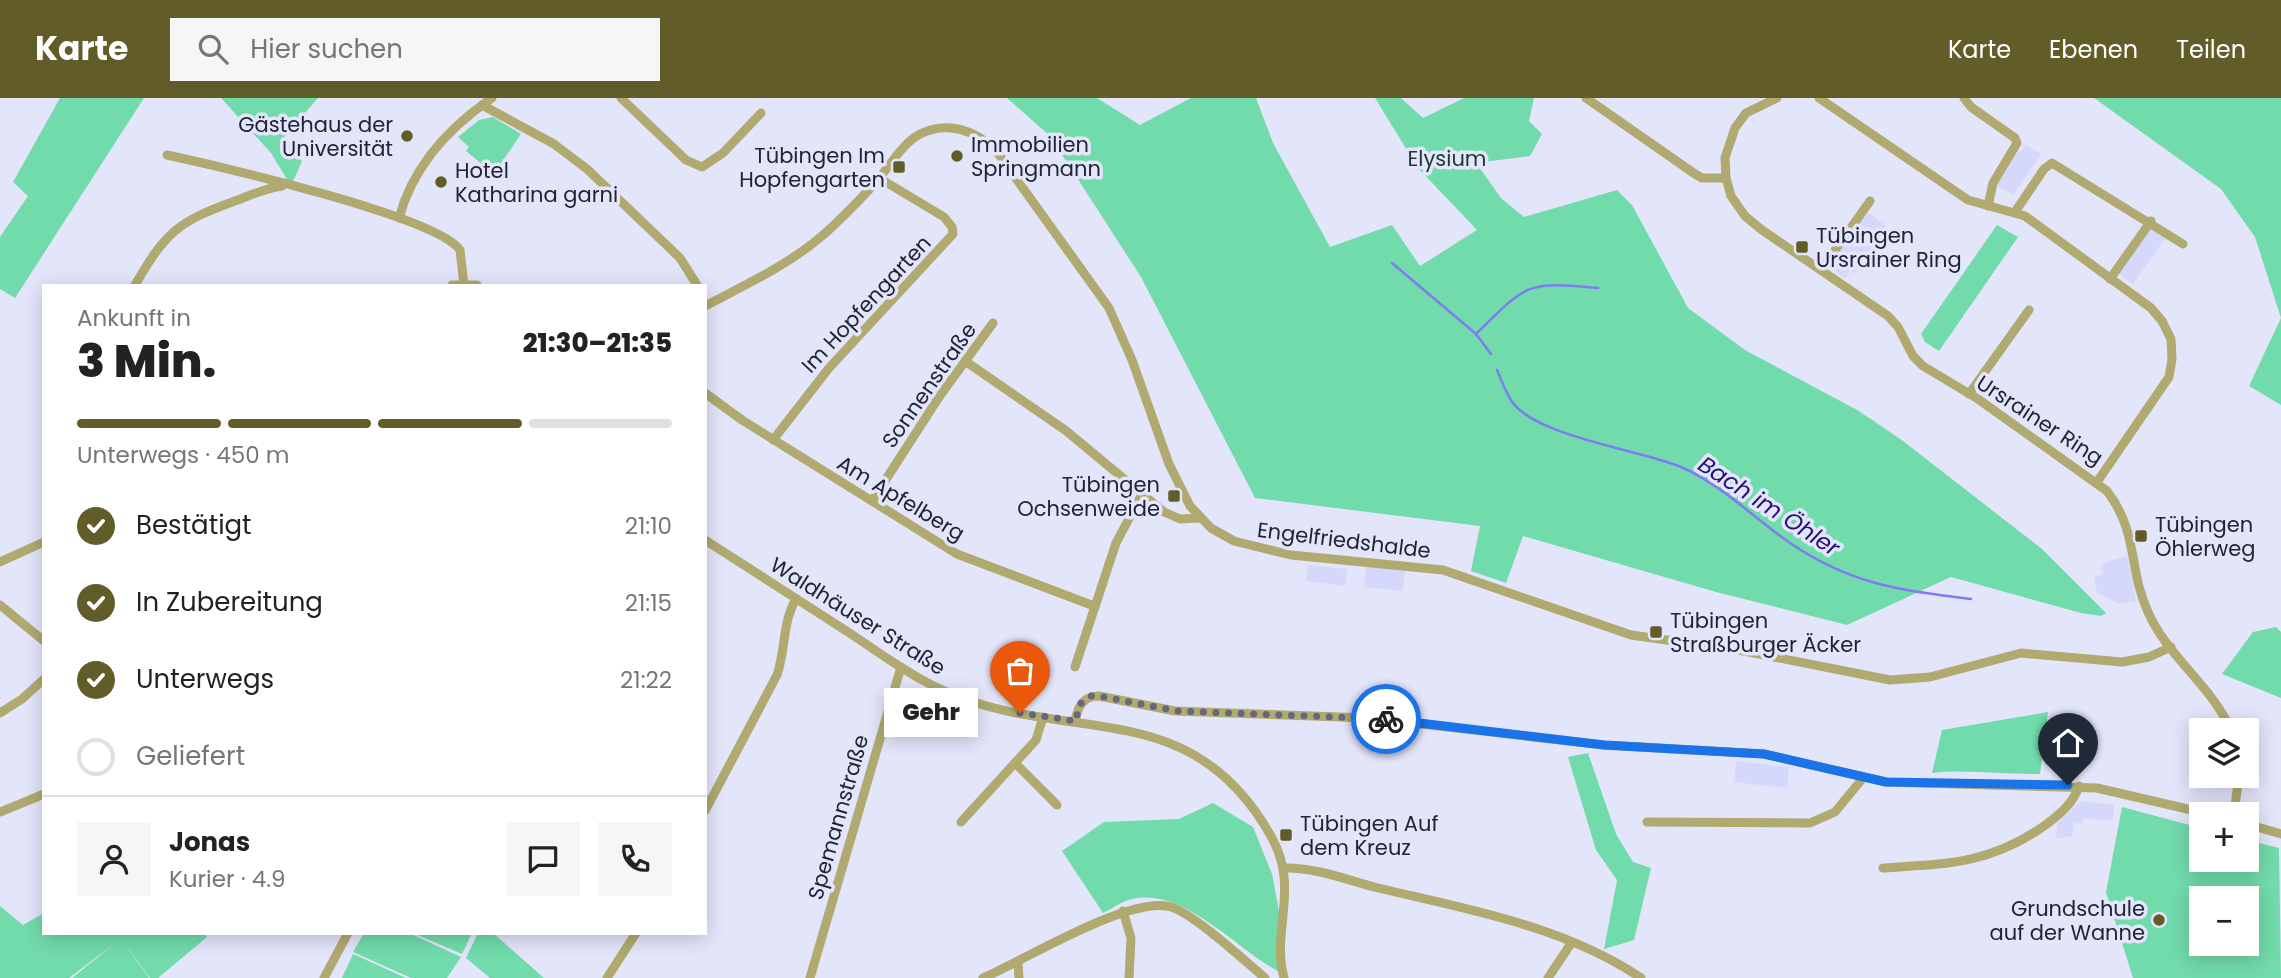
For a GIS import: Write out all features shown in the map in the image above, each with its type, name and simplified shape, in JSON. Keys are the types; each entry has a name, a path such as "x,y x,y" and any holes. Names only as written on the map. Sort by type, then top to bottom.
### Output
{"street":[{"path":"399,219 415,177 432,150 492,98"},
{"path":"621,98 686,160 702,167 723,153 761,113"},
{"path":"1586,98 1702,178 1726,178 1725,158 1735,128 1746,113 1777,98"},
{"name":"Ursrainer Ring","path":"1726,178 1731,196 1745,216 1888,316 1898,327 1913,356 2097,482 2165,386 2172,359 2171,339 2157,314 2015,212 1962,196 1819,98"},
{"path":"1964,98 1971,107 2015,138 2015,149 1993,183 1988,206"},
{"path":"482,105 564,150 587,169 680,258 696,284"},
{"name":"Engelfriedshalde","path":"707,305 785,264 812,244 879,178 904,147 921,133 956,128 975,133 989,143 1109,308 1122,334 1176,481 1200,518 1223,536 1257,549 1291,555 1443,570 1631,635 1739,650 1871,677 1909,680 1930,677 2021,653 2122,662 2149,657 2171,647"},
{"path":"167,155 291,186 441,233 457,244 462,257 464,284"},
{"path":"2015,212 2043,169 2052,163 2123,209 2151,221 2183,244"},
{"name":"Im Hopfengarten","path":"773,440 829,368 953,234 953,227 944,217 879,178"},
{"path":"136,284 162,243 178,225 273,187 291,186"},
{"path":"1821,270 1870,201"},
{"path":"2110,279 2151,221"},
{"path":"1969,394 2029,310"},
{"name":"Sonnenstraße","path":"872,501 993,323"},
{"path":"965,361 1058,425 1172,517 1200,518"},
{"name":"Am Apfelberg","path":"707,394 773,440 967,558 1094,606"},
{"path":"2097,482 2107,491 2125,518 2144,603 2153,623 2215,701 2224,718"},
{"path":"1074,667 1125,521 1142,494"},
{"name":"Waldhäuser Straße","path":"707,541 901,667 938,688 968,701 1158,738 1208,761 1228,779 1258,814 1277,847 1286,891 1284,976"},
{"path":"0,562 42,543"},
{"path":"707,807 777,675 786,618 796,598"},
{"path":"0,605 42,638"},
{"name":"Spemannstraße","path":"810,978 901,667"},
{"path":"0,713 22,699 42,681"},
{"path":"1076,721 1079,705 1091,696 1099,696 1177,711 1368,718 1604,745 1764,754 1863,778 1914,784 2079,786 2123,792 2189,809"},
{"path":"961,822 1035,740 1043,716"},
{"path":"1015,763 1057,805"},
{"path":"1647,822 1810,823 1835,812 1863,778"},
{"path":"1883,868 1960,863 2001,850 2064,810 2076,796 2079,786"},
{"path":"0,812 42,795"},
{"path":"2259,828 2281,834"},
{"path":"1283,868 1313,871 1536,929 1572,942 1641,978"},
{"path":"983,978 1123,911 1159,905 1179,910 1265,978 1284,976"},
{"path":"1123,911 1131,938 1129,978"},
{"path":"324,978 347,935"},
{"path":"607,978 635,935"},
{"path":"1548,978 1572,942"},
{"path":"1018,962 1019,978"}],"shaded area":[{"path":"2026,144 2041,154 2013,195 1993,183 2015,149 2021,152"},
{"path":"1866,211 1887,227 1854,273 1851,271 1845,279 1828,265"},
{"path":"2152,227 2166,237 2133,284 2115,271"},
{"path":"2127,556 2136,601 2119,604 2097,593 2094,576 2103,575 2101,567 2108,561"},
{"path":"1367,561 1406,565 1403,591 1364,587"},
{"path":"1308,565 1348,569 1345,586 1306,581"},
{"path":"1736,761 1789,767 1787,788 1734,782"},
{"path":"2081,801 2114,805 2113,821 2084,818 2083,824 2074,823 2072,836 2055,839 2058,823"}],"green space":[{"path":"60,98 144,98 15,298 0,289 0,237 28,196 13,182"},
{"path":"221,98 318,98 283,138 302,161 291,186 271,153"},
{"name":"Elysium","path":"1007,98 1097,98 1140,125 1191,98 1256,98 1273,143 1330,247 1392,225 1420,266 1477,230 1418,168 1375,98 1401,98 1423,118 1464,98 1534,98 1529,121 1542,134 1530,156 1476,163 1501,198 1524,217 1617,190 1632,205 1688,308 1745,350 1859,411 1903,441 2042,549 2106,613 2101,616 2081,613 1951,577 1847,625 1716,592 1523,536 1506,583 1471,571 1480,526 1255,498 1141,277 1050,136"},
{"path":"2094,98 2281,98 2281,318 2255,237 2221,189"},
{"path":"493,117 521,134 494,174 466,151 469,147 458,137 479,120"},
{"path":"1997,225 2018,237 1939,351 1925,342 1921,334"},
{"path":"2281,318 2281,405 2249,386"},
{"path":"2276,627 2281,632 2281,698 2222,674 2253,632"},
{"path":"2048,712 2040,774 1932,773 1942,730"},
{"path":"1588,753 1616,834 1633,862 1651,868 1634,940 1604,949 1617,880 1596,850 1568,757"},
{"path":"1213,803 1253,827 1272,874 1283,932 1283,974 1265,964 1210,923 1171,902 1152,898 1132,899 1103,913 1062,851 1104,822 1179,819"},
{"name":"Grundschule auf der Wanne","path":"2122,807 2189,825 2189,872 2259,872 2259,843 2279,848 2281,978 2133,978 2106,892"},
{"path":"0,906 23,925 42,914 42,935 207,937 158,978 150,978 121,939 149,978 72,978 114,944 69,978 0,978"},
{"path":"363,935 413,935 461,957 447,978 411,978 353,952"},
{"path":"418,935 471,935 462,954"},
{"path":"477,935 495,935 544,978 490,978 466,958"},
{"path":"353,954 406,978 342,978"}],"waterway":[{"name":"Bach im Öhler","path":"1392,263 1476,334 1491,354"},
{"path":"1476,334 1506,305 1529,290 1555,285 1598,288"},
{"path":"1497,370 1513,403 1526,415 1567,434 1663,461 1696,474 1790,543 1834,568 1856,577 1899,588 1971,599"}],"way so far":[{"path":"1020,713 1076,721 1079,705 1091,696 1099,696 1177,711 1386,719"}],"place":[{"name":"Gästehaus der Universität","path":"407,136"},
{"name":"Immobilien Springmann","path":"957,156"},
{"name":"Tübingen Im Hopfengarten","path":"899,167"},
{"name":"Hotel Katharina garni","path":"441,182"},
{"name":"Tübingen Ursrainer Ring","path":"1802,247"},
{"name":"Tübingen Ochsenweide","path":"1174,496"},
{"name":"Tübingen Öhlerweg","path":"2141,536"},
{"name":"Tübingen Straßburger Äcker","path":"1656,632"},
{"name":"Gehr","path":"1020,713"},
{"name":"Tübingen Auf dem Kreuz","path":"1286,835"},
{"name":"Grundschule auf der Wanne","path":"2159,920"}],"route":[{"path":"1386,719 1604,745 1764,754 1886,782 2068,785"}]}
